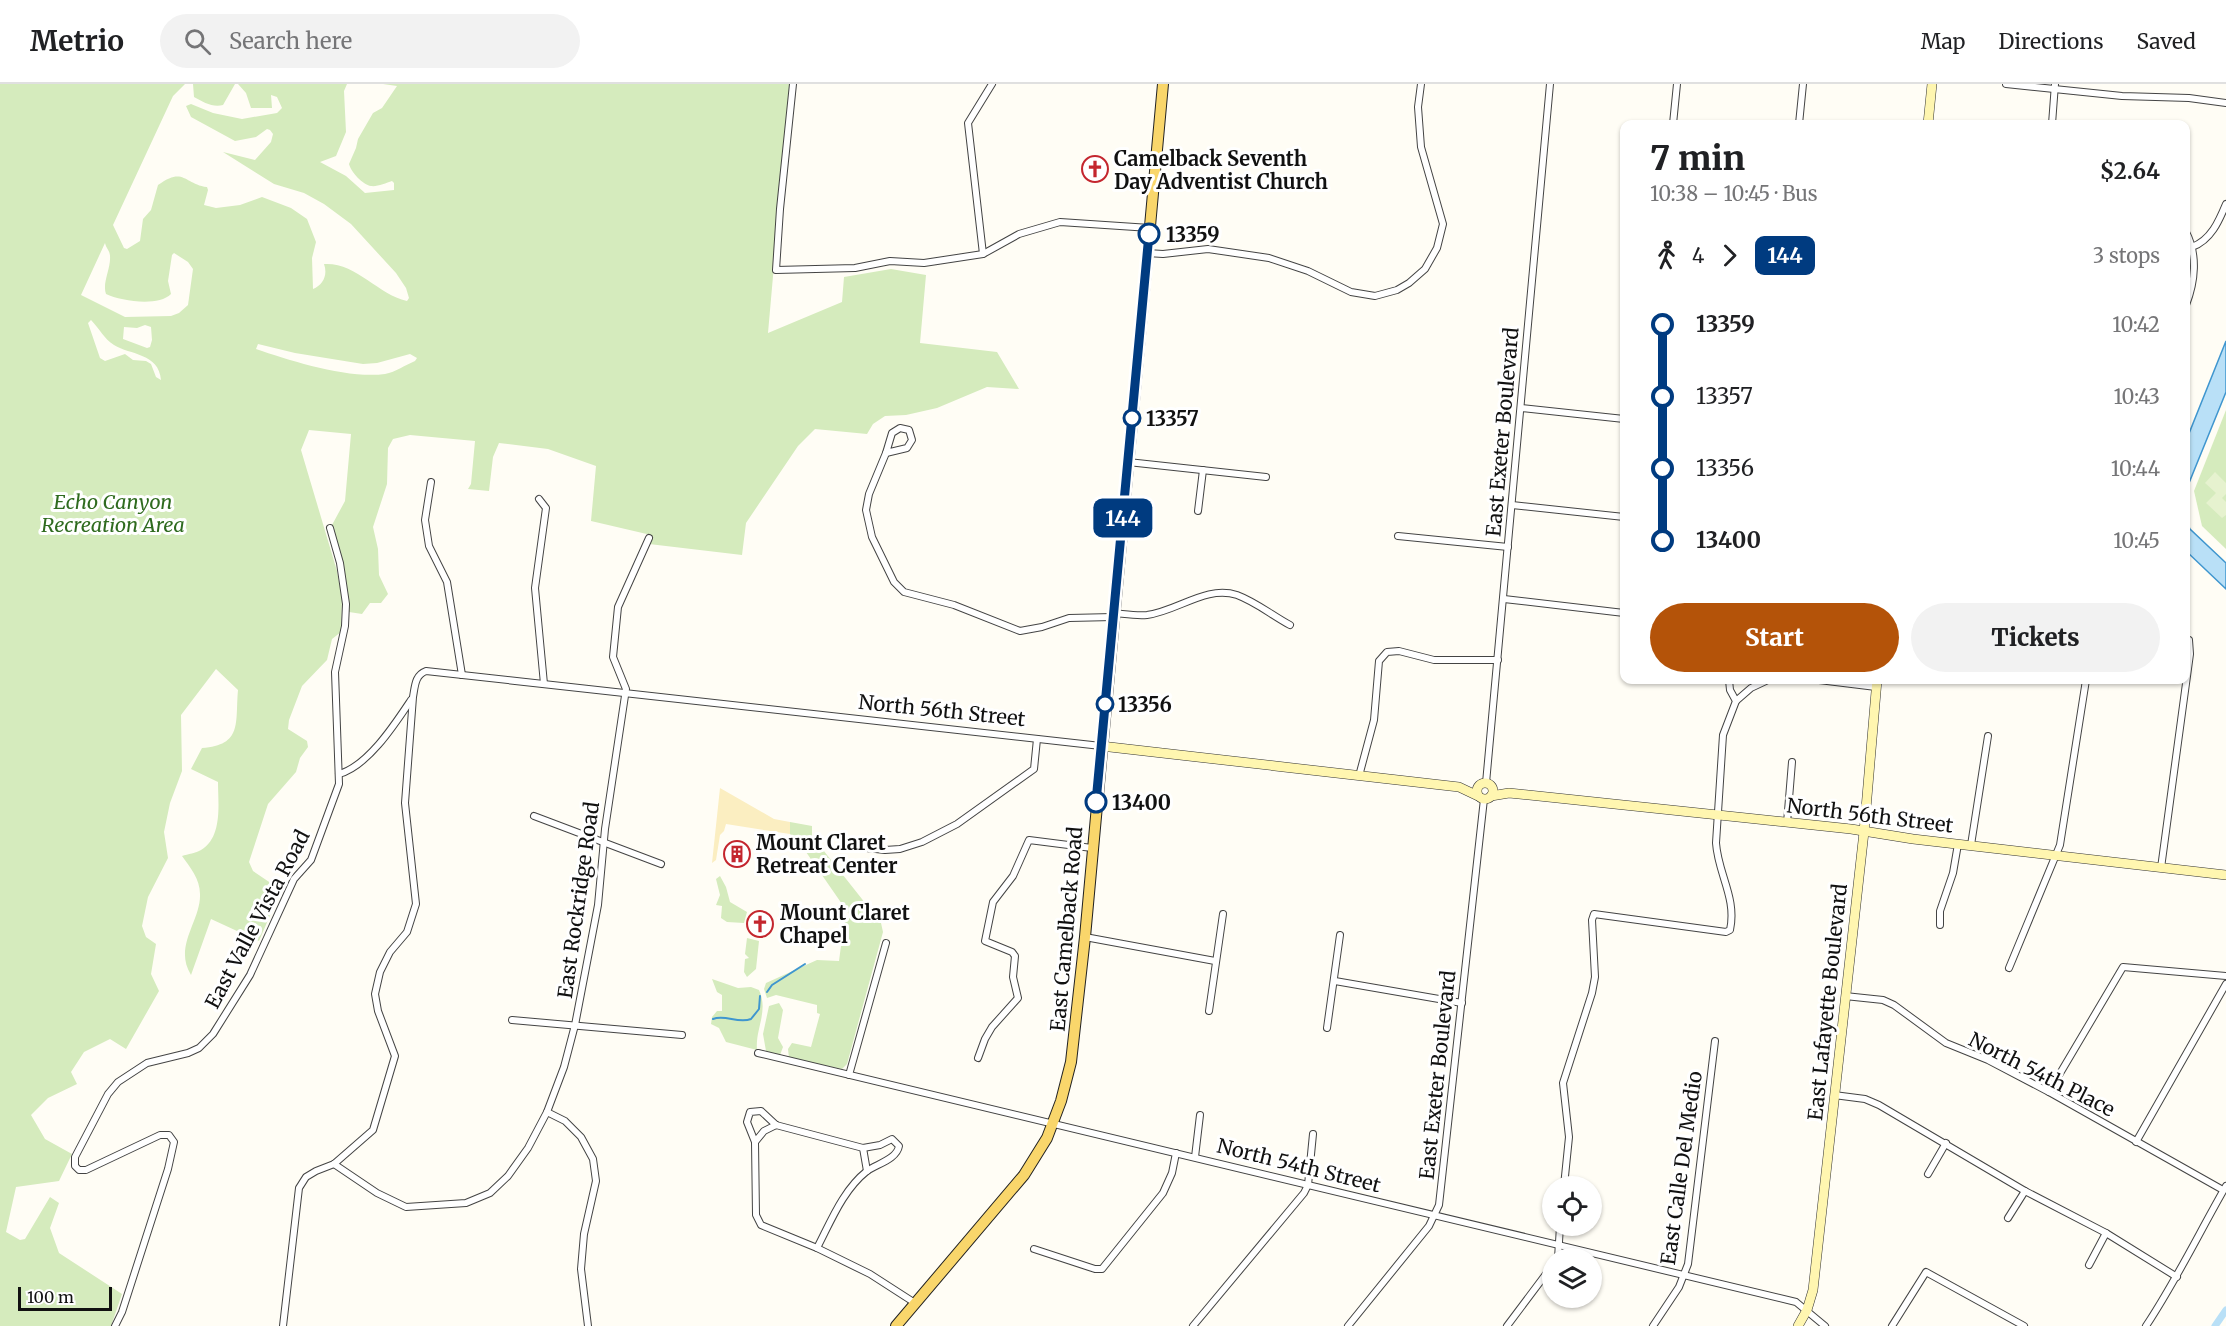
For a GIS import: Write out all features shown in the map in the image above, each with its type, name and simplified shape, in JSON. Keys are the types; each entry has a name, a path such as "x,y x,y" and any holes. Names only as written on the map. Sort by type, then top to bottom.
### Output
{"main road":[{"name":"East Camelback Road","path":"896,1326 1024,1175 1042,1148 1053,1124 1071,1062 1085,937 1163,84"},
{"path":"1928,120 1932,84"},
{"name":"East Lafayette Boulevard","path":"1798,1326 1807,1310 1813,1290 1864,832 1876,684"},
{"name":"North 56th Street","path":"1101,746 2226,875"}],"street":[{"path":"793,84 776,270 855,268 890,261 924,263 983,254 1019,234 1060,222 1150,228"},
{"path":"983,254 968,123 992,84"},
{"path":"1147,253 1163,254 1208,249 1238,252 1274,259 1308,271 1351,292 1375,296 1397,290 1425,269 1437,248 1443,224 1421,147 1418,107 1421,84"},
{"name":"East Exeter Boulevard","path":"1348,1326 1436,1215 1439,1205 1498,660 1550,84"},
{"path":"1673,120 1677,84"},
{"path":"1799,120 1803,84"},
{"path":"2006,84 2226,103"},
{"path":"2052,120 2055,87"},
{"path":"2190,253 2202,243 2218,223 2226,204"},
{"path":"2190,242 2193,250 2193,277 2190,289"},
{"path":"1521,408 1620,419"},
{"path":"886,453 907,448 912,440 909,430 900,428 892,433 869,494 866,510 872,537 894,582 904,592 954,605 1020,631 1069,618 1147,615 1175,608 1201,596 1224,593 1236,595 1290,626"},
{"path":"1128,462 1266,477"},
{"path":"1198,511 1203,470"},
{"path":"431,482 425,520 429,546 447,582 462,675"},
{"path":"539,499 546,508 535,588 544,684"},
{"path":"1512,505 1620,517"},
{"name":"East Valle Vista Road","path":"115,1326 122,1312 158,1201 174,1142 169,1135 160,1135 86,1170 79,1170 75,1166 75,1157 108,1094 118,1082 147,1063 199,1048 219,1025 250,975 294,879 311,860 336,792 339,774 335,672 345,626 346,604 340,563 330,528"},
{"path":"1398,536 1508,547"},
{"name":"East Rockridge Road","path":"334,1164 376,1193 406,1207 466,1203 500,1186 523,1155 547,1113 564,1067 589,960 625,694 624,683 618,674 613,657 618,607 648,538"},
{"path":"1504,599 1620,613"},
{"path":"1359,776 1374,720 1379,661 1387,652 1400,651 1434,660 1498,660"},
{"name":"North 56th Street","path":"413,697 416,680 426,671 1101,746"},
{"path":"1729,684 1736,701"},
{"path":"1565,1176 1569,1137 1563,1083 1592,993 1595,976 1592,920 1594,914 1726,932 1730,930 1731,896 1716,853 1723,735 1736,701 1760,684"},
{"path":"2009,968 2060,844 2085,684"},
{"path":"2161,868 2186,684"},
{"path":"339,774 351,771 370,753 413,697"},
{"path":"283,1326 299,1188 306,1177 334,1164 373,1130 395,1056 378,1011 375,994 380,972 390,952 407,932 416,904 405,803 413,697"},
{"path":"1971,845 1988,736"},
{"path":"839,848 900,849 940,834 1034,769 1037,739"},
{"path":"1787,823 1792,762"},
{"path":"534,816 661,864"},
{"path":"978,1058 988,1033 1018,998 1013,977 1015,956 1012,952 984,941 996,895 1013,876 1029,840 1092,848"},
{"path":"1940,925 1940,911 1953,873 1958,844"},
{"path":"1209,1011 1223,914"},
{"path":"1327,1028 1340,934"},
{"path":"1085,937 1215,961"},
{"path":"849,1075 886,943"},
{"path":"2049,1092 2122,967 2226,976"},
{"path":"1335,981 1462,1003"},
{"path":"2136,1142 2226,984"},
{"name":"North 54th Place","path":"1845,996 1883,1000 1894,1005 1946,1043 1988,1060 2136,1142 2225,1188"},
{"path":"512,1020 682,1035"},
{"name":"East Calle Del Medio","path":"1653,1326 1684,1275 1688,1264 1715,1041"},
{"name":"North 54th Street","path":"758,1053 1796,1302 1825,1326"},
{"path":"1834,1095 1865,1099 1946,1143 2025,1191 2106,1233 2177,1277"},
{"path":"817,1248 845,1195 867,1171 899,1151 897,1141 892,1139 880,1145 863,1148 776,1125 761,1111 750,1112 747,1122 755,1142 756,1215 761,1226 817,1248 870,1274 915,1303"},
{"path":"547,1113 565,1121 581,1137 593,1159 596,1181 584,1233 581,1269 588,1326"},
{"path":"1195,1157 1200,1115"},
{"path":"755,1142 764,1131 776,1125"},
{"path":"1193,1326 1308,1185 1313,1134"},
{"path":"1928,1173 1946,1143"},
{"path":"863,1148 867,1171"},
{"path":"1034,1249 1100,1269 1163,1193 1172,1173 1176,1153"},
{"path":"2146,1326 2177,1277 2188,1252 2225,1188"},
{"path":"2008,1218 2025,1191"},
{"path":"2089,1264 2106,1233"},
{"path":"1558,1246 1559,1236"},
{"path":"1892,1326 1926,1272 2024,1326"},
{"path":"1507,1326 1542,1279"}],"green space":[{"name":"Echo Canyon Recreation Area","path":"0,84 185,84 173,96 113,225 124,248 127,249 140,241 143,219 151,210 158,185 179,176 207,187 204,205 216,208 240,205 262,197 291,208 307,219 316,242 312,258 313,289 324,279 324,264 336,265 356,273 386,292 407,301 409,298 406,288 396,273 351,224 324,204 304,193 274,184 223,152 255,160 271,142 273,134 270,130 267,129 256,137 235,141 191,117 186,106 191,104 213,113 242,119 277,113 282,108 277,97 271,95 272,108 251,108 246,93 238,84 347,84 344,91 346,132 336,156 320,162 346,176 365,193 394,190 392,181 373,186 364,183 349,164 358,139 373,113 382,108 397,86 383,84 790,84 768,333 842,302 844,277 891,269 926,275 920,343 997,352 1019,389 987,387 937,408 906,415 885,416 873,424 867,434 815,429 798,446 746,523 742,555 649,544 651,535 591,521 596,466 548,449 499,443 493,457 489,491 468,489 471,484 475,441 410,435 393,439 388,448 387,484 373,527 378,549 379,575 388,594 381,603 370,603 362,614 349,612 344,570 332,525 345,501 351,434 309,430 301,450 337,571 342,598 341,632 332,639 327,660 302,686 289,720 288,729 307,741 308,747 300,758 296,772 268,804 249,862 253,871 281,890 259,941 211,919 191,975 186,964 186,944 199,904 200,889 182,856 201,850 213,837 218,819 218,782 191,769 202,748 215,746 231,737 236,722 238,690 216,669 181,715 182,771 170,803 164,832 168,858 148,897 142,926 146,937 156,944 151,974 159,991 126,1049 110,1039 84,1052 71,1072 77,1084 48,1098 31,1115 45,1139 72,1154 59,1181 16,1187 6,1232 20,1240 25,1239 50,1197 59,1203 50,1228 59,1253 122,1294 111,1326 0,1326","holes":["105,243 110,256 105,290 106,294 113,297 149,302 171,294 168,281 174,253 188,262 193,269 188,305 179,313 171,316 125,317 81,295","91,320 110,343 149,360 159,371 161,380 156,377 151,364 146,361 133,360 125,354 105,361 100,358 88,323","145,325 151,327 150,347 147,348 123,339 124,327 137,328","258,344 295,353 363,364 377,363 410,354 417,358 393,372 370,375 320,368 256,349"]},
{"path":"193,84 235,84 223,105 216,106 194,97"},
{"path":"2226,410 2226,549 2202,526 2194,491"},
{"path":"2215,472 2226,483 2226,494 2222,498 2226,502 2226,515 2222,518 2206,503 2216,493 2205,483"},
{"path":"790,822 812,826 812,836 881,923 883,932 847,1064 842,1069 789,1058 788,1049 792,1043 811,1047 820,1014 817,1013 817,1005 776,995 767,998 764,989 766,983 817,960 839,961 844,923 851,917 797,839 790,834"},
{"path":"720,876 730,902 747,912 744,923 727,922 721,918 722,906 716,905 720,895 716,879"},
{"path":"747,938 759,941 756,969 747,977 744,972 745,959 749,958 745,954"},
{"path":"712,979 738,988 751,987 759,990 763,1005 757,1050 726,1042 719,1028 711,1024 712,1017 717,1011 722,1011 722,995 717,992"},
{"path":"779,1003 783,1010 778,1038 783,1047 780,1055 766,1051 763,1034 769,1006"}],"sand":[{"path":"720,788 774,819 790,822 790,834 726,824 720,835 716,860 712,863"}],"water":[{"path":"2226,341 2226,392 2190,481 2190,431"},
{"path":"2190,529 2226,563 2226,589 2190,555"}],"waterway":[{"path":"767,992 772,985 805,964"},
{"path":"713,1019 751,1019 759,1009 760,996"},
{"path":"2215,1326 2226,1310"}],"bus line":[{"name":"144","path":"1096,802 1149,234"}],"place":[{"name":"Camelback Seventh Day Adventist Church","path":"1095,169"},
{"name":"13359","path":"1149,234"},
{"name":"13357","path":"1132,418"},
{"name":"13356","path":"1105,704"},
{"name":"13400","path":"1096,802"},
{"name":"Mount Claret Retreat Center","path":"737,854"},
{"name":"Mount Claret Chapel","path":"760,924"}]}
